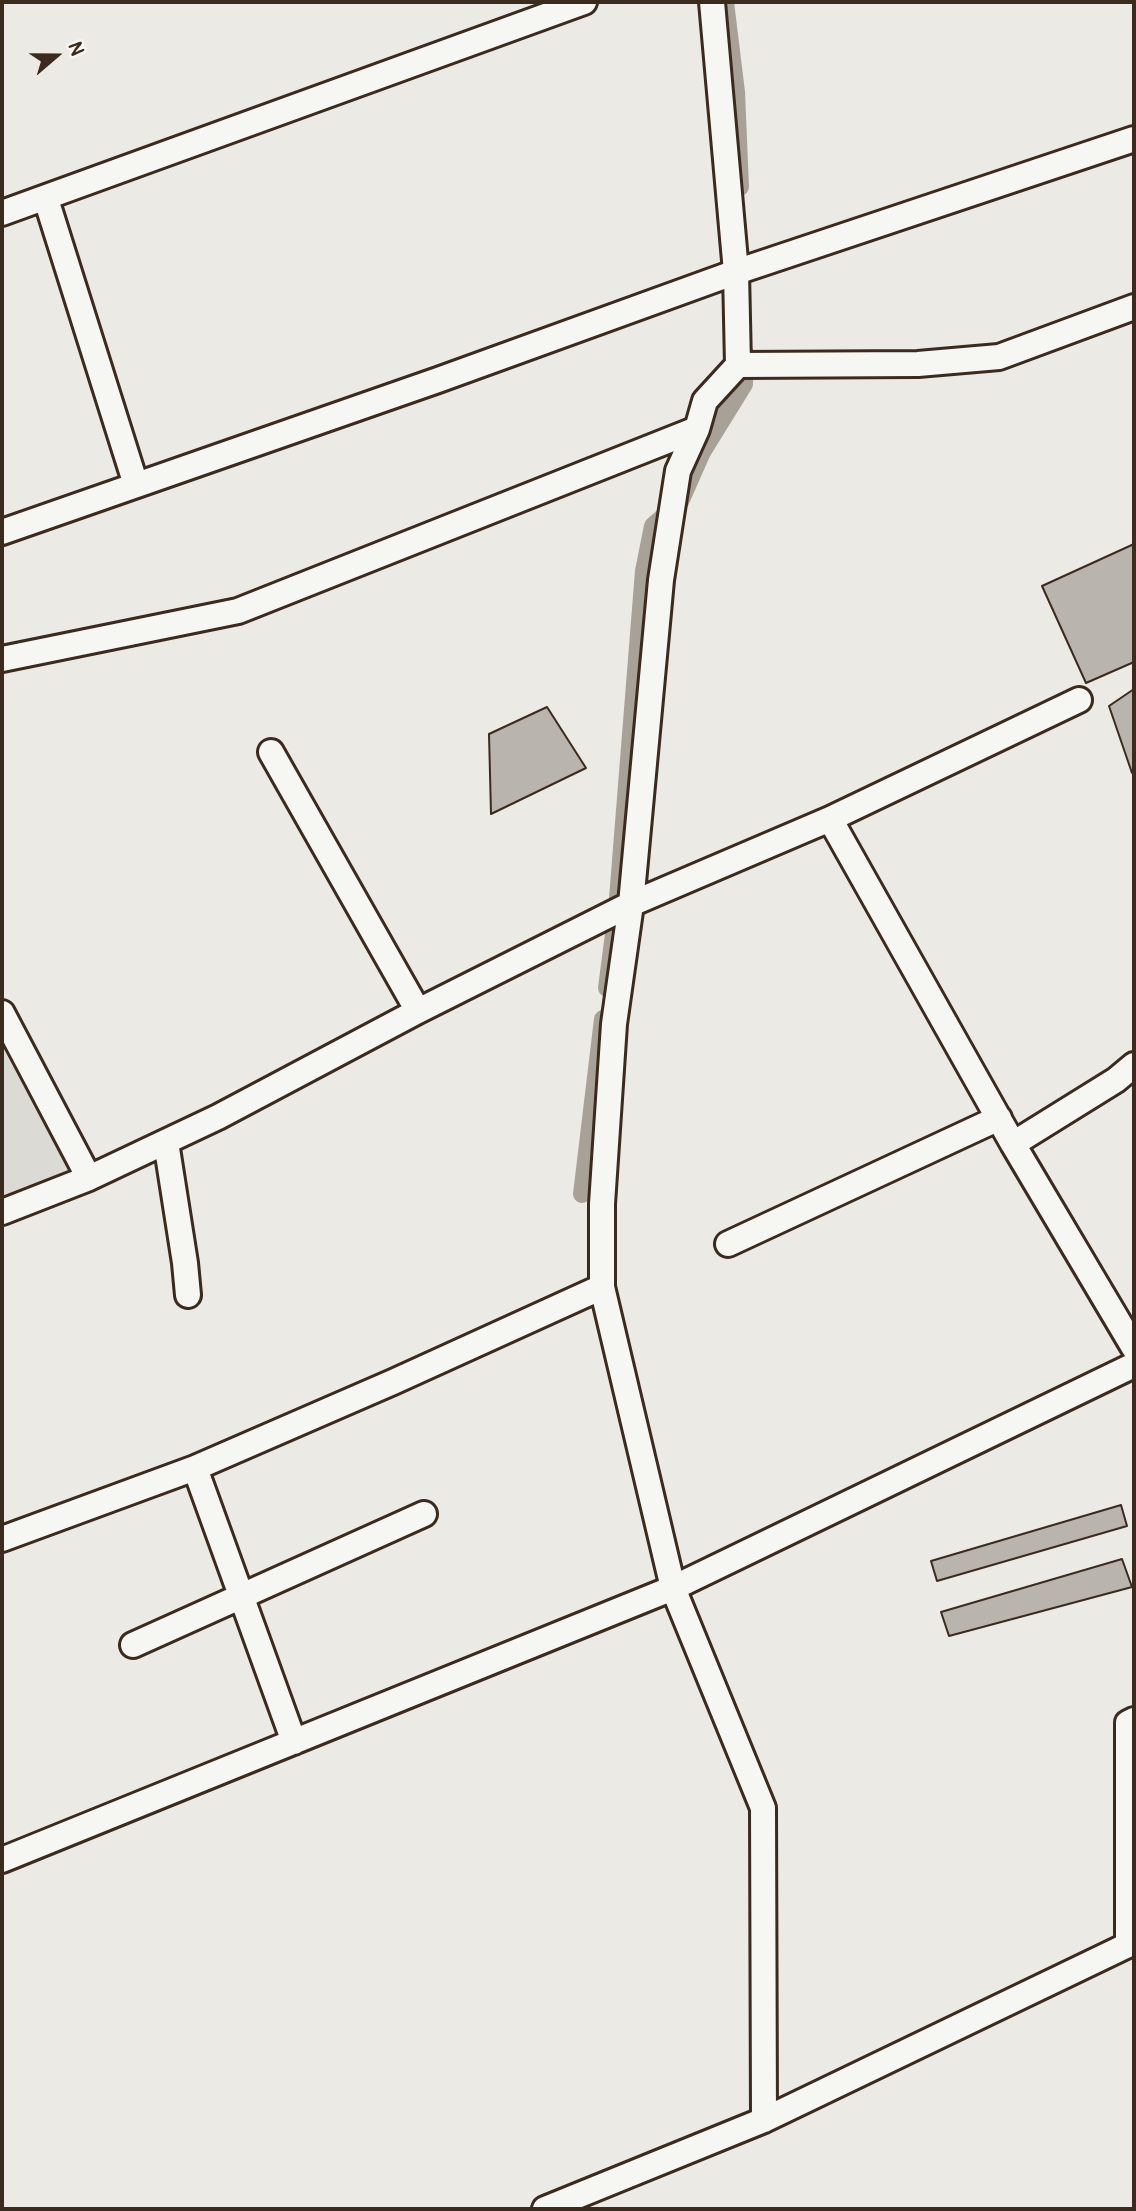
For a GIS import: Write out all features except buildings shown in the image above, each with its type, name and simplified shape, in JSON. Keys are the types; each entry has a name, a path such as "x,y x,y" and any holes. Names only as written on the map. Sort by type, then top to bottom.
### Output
{"street":[{"path":"2,213 584,2"},
{"path":"712,2 736,272 737,365 705,401 697,429 678,471 661,580 631,904 614,1024 602,1204 602,1287 673,1588 763,1808 764,2120"},
{"path":"2,532 438,380 736,272 1134,139"},
{"path":"46,199 136,485"},
{"path":"737,365 918,364 999,357 1134,307"},
{"path":"2,659 238,611 697,429"},
{"path":"2,1212 89,1178 218,1117 418,1011 631,904 830,819 1079,700"},
{"path":"271,752 418,1011"},
{"path":"830,819 1013,1143 1134,1348"},
{"path":"2,1013 89,1178"},
{"path":"1013,1143 1116,1080 1134,1065"},
{"path":"728,1244 999,1118"},
{"path":"166,1142 188,1295"},
{"path":"2,1539 195,1468 602,1287"},
{"path":"2,1860 673,1588 1134,1365"},
{"path":"195,1468 294,1742"},
{"path":"133,1645 424,1514"},
{"path":"545,2209 764,2120 1131,1947 1128,1723 1134,1720"}],"shaded area":[{"path":"2,1035 73,1169 2,1198"}],"waterway":[{"path":"725,2 736,92 740,187"},
{"path":"607,988 617,911 644,571 653,526 680,502 702,452 744,384 745,354"},
{"path":"582,1194 603,1019"}]}
